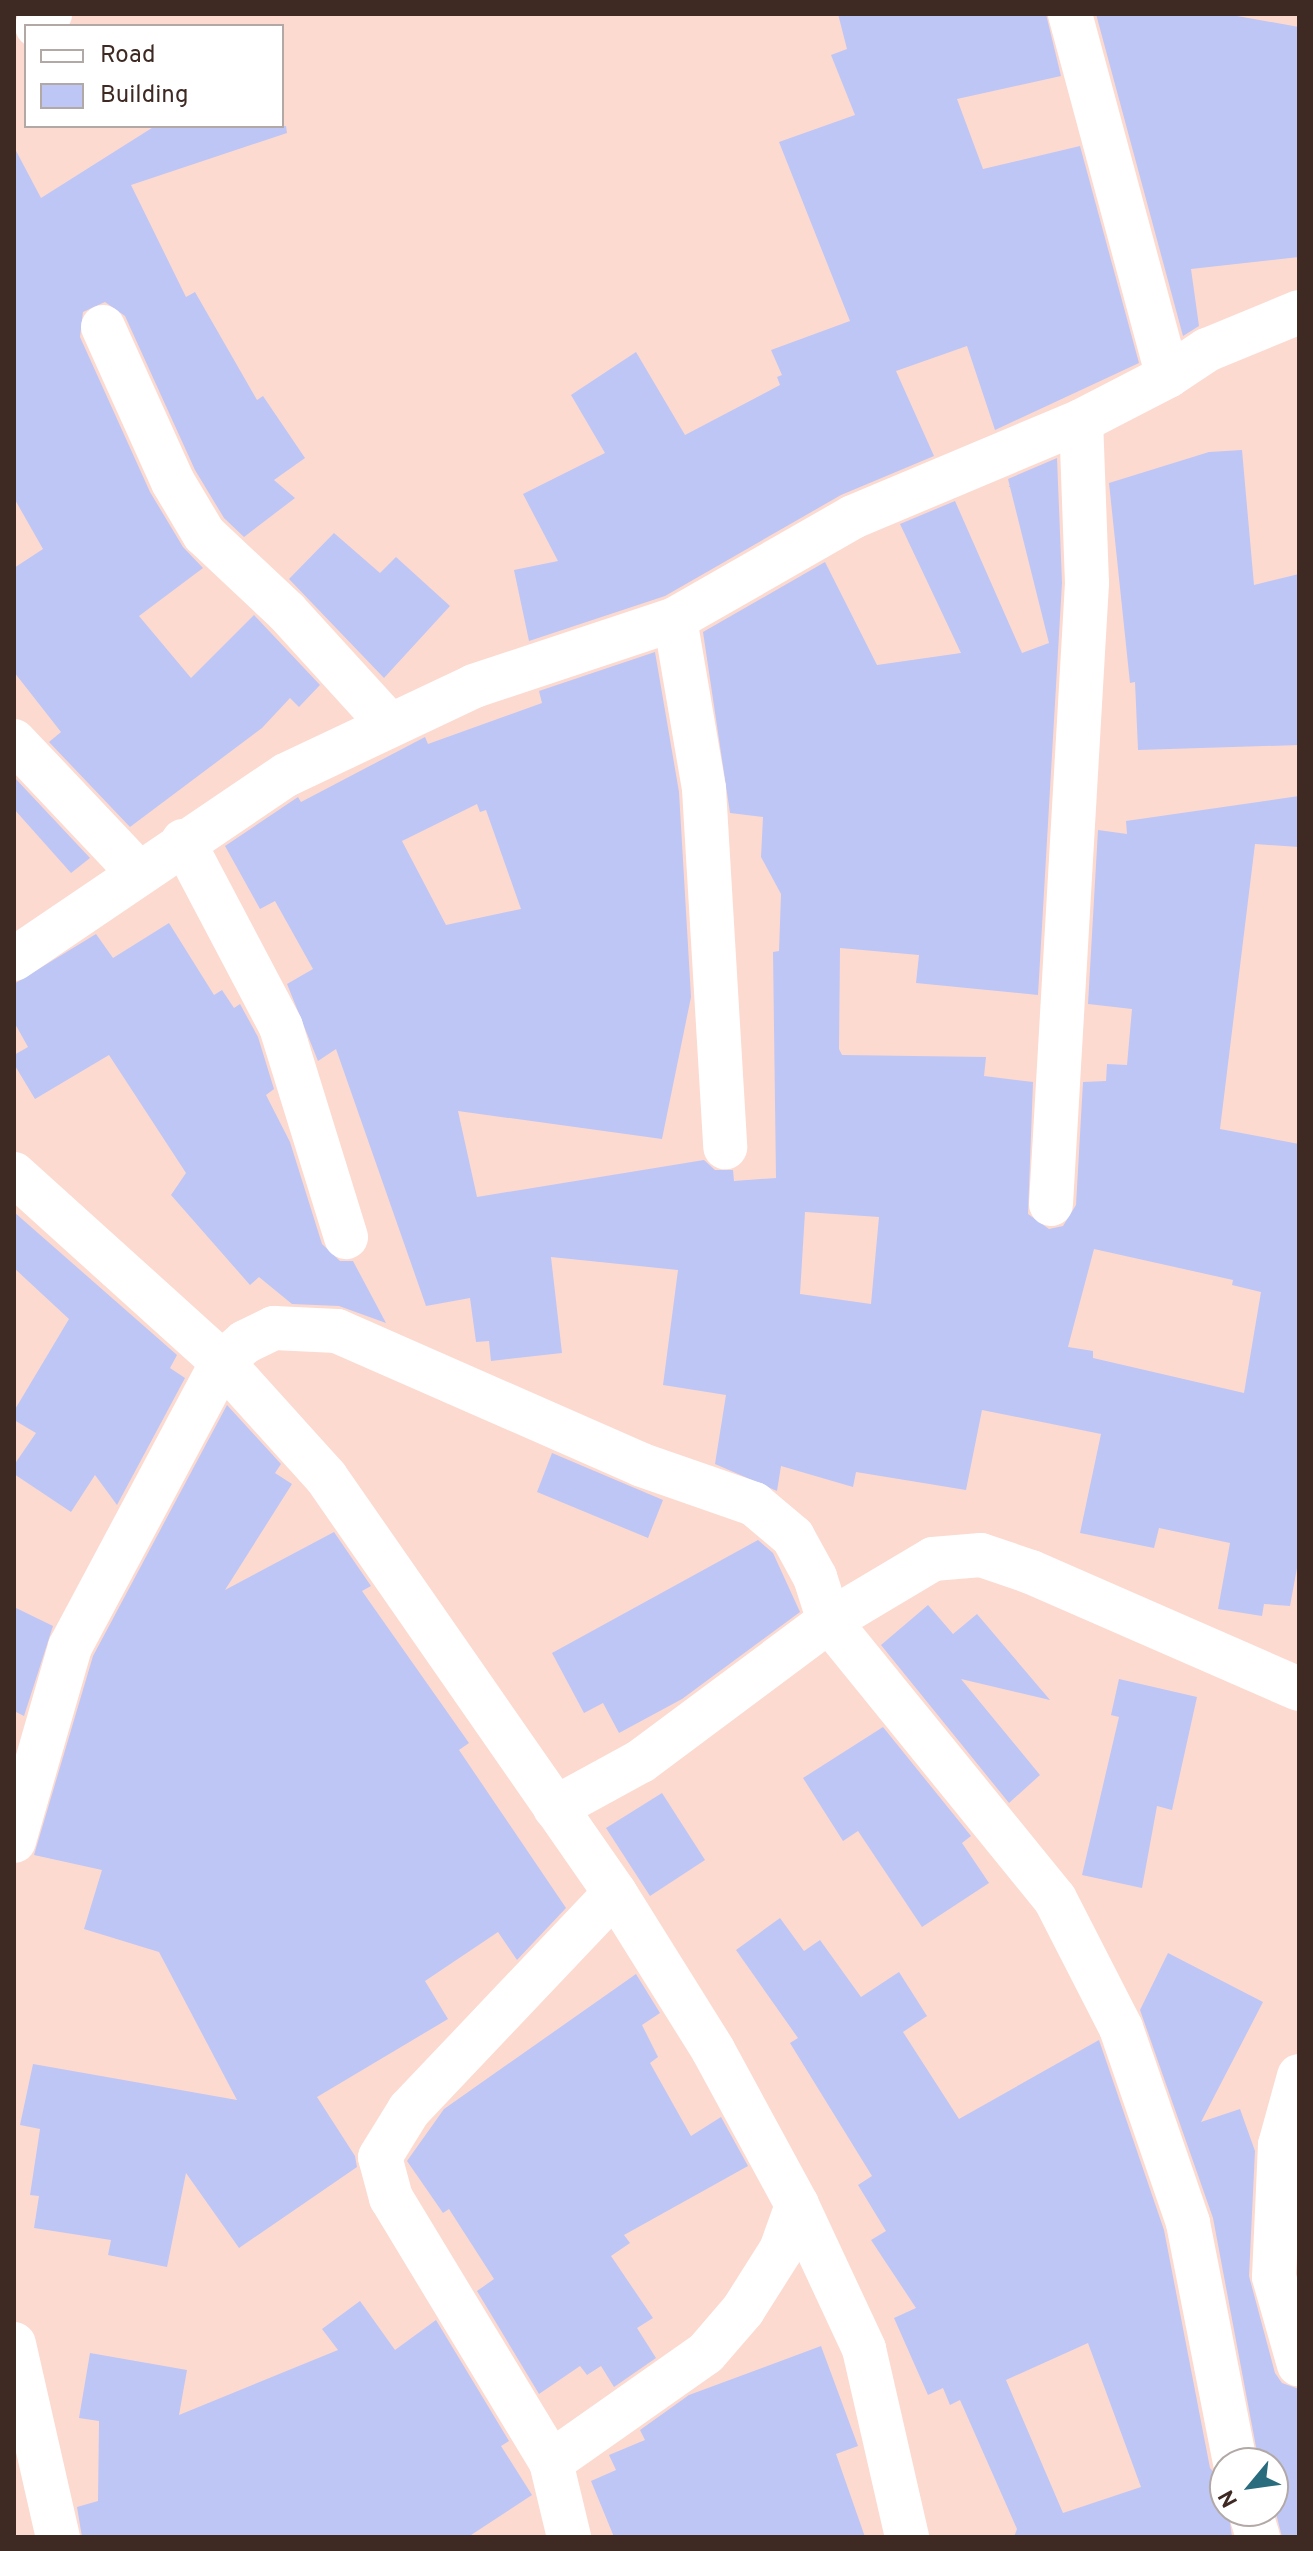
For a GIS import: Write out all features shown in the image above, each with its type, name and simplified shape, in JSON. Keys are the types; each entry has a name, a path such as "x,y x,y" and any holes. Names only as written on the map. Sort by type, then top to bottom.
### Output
{"street":[{"path":"1070,14 1168,376"},
{"path":"14,959 183,841 286,775 390,725 549,657 675,619 853,517 1081,421 1168,376 1207,350 1299,312"},
{"path":"103,327 173,482 204,534 287,612 390,725"},
{"path":"1051,1204 1087,583 1081,421"},
{"path":"675,619 704,789 725,1147"},
{"path":"14,741 138,872"},
{"path":"183,841 281,1027 346,1237"},
{"path":"14,1174 222,1362 326,1477 615,1893 713,2050 797,2205 864,2349 907,2537"},
{"path":"14,1841 70,1647 222,1362 245,1342 274,1328 337,1331 642,1465 754,1504 793,1537 815,1577 829,1621 1055,1899 1121,2028 1188,2223 1232,2447"},
{"path":"555,1808 641,1761 829,1621 933,1559 981,1555 1299,1689"},
{"path":"568,2536 551,2462 391,2198 380,2157 409,2110 615,1893"},
{"path":"1299,2076 1280,2145 1274,2277 1299,2365"},
{"path":"551,2462 706,2353 743,2310 781,2250 797,2205"},
{"path":"14,2344 58,2537"}],"building":[{"path":"838,14 1046,14 1061,76 957,99 983,169 1080,146 1139,363 995,430 967,346 896,371 934,456 841,495 665,596 529,641 514,570 558,561 523,494 605,453 571,395 636,352 685,435 780,385 777,377 782,375 771,350 850,321 779,142 855,115 831,55 847,49"},
{"path":"1096,14 1226,14 1299,27 1299,257 1191,269 1199,326 1183,336"},
{"path":"286,126 287,133 131,185 186,297 195,292 257,400 263,396 305,458 274,480 295,498 244,537 224,518 195,470 125,316 105,302 83,312 80,337 150,492 183,547 203,568 139,616 191,678 254,615 320,685 299,707 290,698 262,728 130,827 49,742 61,732 14,672 14,568 43,549 14,498 14,147 41,198 152,128"},
{"path":"1242,450 1254,585 1299,574 1299,745 1138,750 1135,682 1130,683 1109,483 1209,452"},
{"path":"1057,458 1062,583 1038,995 916,983 919,955 840,948 839,1049 842,1055 986,1057 984,1076 1033,1082 1028,1214 1049,1229 1063,1226 1076,1205 1083,1082 1106,1081 1107,1064 1127,1065 1132,1009 1088,1004 1098,830 1127,834 1126,821 1299,796 1299,847 1255,844 1220,1129 1299,1144 1299,1557 1290,1606 1264,1604 1262,1616 1218,1609 1230,1543 1159,1528 1154,1548 1080,1533 1101,1434 982,1410 966,1490 856,1472 853,1487 781,1466 777,1491 715,1464 726,1395 663,1385 678,1270 551,1257 562,1353 491,1361 489,1341 476,1342 470,1298 426,1306 336,1049 318,1061 287,984 313,969 275,901 260,909 225,846 298,797 301,802 425,737 428,744 542,703 539,691 655,652 679,792 691,997 662,1139 458,1111 477,1197 704,1160 715,1170 733,1170 734,1181 776,1178 773,952 779,951 781,894 761,857 763,817 730,813 703,632 825,562 877,665 961,653 900,524 955,501 1022,653 1049,643 1008,479","holes":["477,804 480,812 486,810 521,909 446,925 402,841","805,1212 879,1217 871,1304 800,1294","1094,1249 1233,1280 1232,1285 1261,1292 1244,1393 1093,1358 1093,1351 1068,1347"]},
{"path":"334,533 380,573 396,557 450,606 384,678 289,579"},
{"path":"14,777 90,858 71,873 14,809"},
{"path":"169,923 214,995 222,990 234,1008 240,1004 258,1037 274,1089 266,1095 290,1142 322,1244 340,1261 353,1261 386,1323 339,1306 292,1304 259,1277 250,1285 171,1195 186,1173 109,1055 35,1099 14,1064 14,1055 28,1047 14,1022 14,984 96,934 113,958"},
{"path":"14,1212 177,1355 170,1368 185,1378 117,1505 95,1475 71,1512 14,1474 14,1465 36,1433 14,1420 14,1411 69,1319 14,1268"},
{"path":"227,1405 281,1464 275,1473 292,1484 225,1590 334,1532 371,1586 362,1591 469,1743 459,1750 566,1908 517,1960 498,1932 425,1981 448,2019 317,2097 355,2156 357,2167 239,2248 186,2173 167,2267 108,2255 111,2240 34,2228 39,2196 30,2195 40,2129 20,2125 33,2064 237,2100 159,1952 84,1929 102,1870 34,1855 93,1656"},
{"path":"552,1453 663,1500 648,1538 537,1492"},
{"path":"758,1540 773,1553 800,1612 682,1699 619,1733 603,1703 584,1713 552,1653"},
{"path":"928,1605 953,1634 977,1614 1050,1700 961,1679 1040,1775 1009,1803 881,1645"},
{"path":"14,1607 53,1626 24,1716 14,1711"},
{"path":"1119,1679 1197,1697 1172,1810 1157,1806 1142,1888 1082,1875 1119,1717 1111,1715"},
{"path":"883,1727 971,1836 962,1843 989,1883 922,1927 858,1831 843,1841 803,1778"},
{"path":"662,1793 705,1860 650,1896 606,1828"},
{"path":"780,1918 804,1951 820,1940 861,1997 899,1972 927,2016 903,2032 959,2119 1099,2040 1164,2230 1209,2463 1209,2527 1231,2527 1232,2537 1014,2537 1017,2529 960,2400 950,2405 943,2388 928,2395 894,2318 916,2308 871,2240 886,2231 858,2185 872,2176 790,2043 798,2038 736,1950","holes":["1088,2343 1141,2487 1063,2513 1006,2380"]},
{"path":"1168,1953 1263,2002 1201,2122 1240,2109 1255,2151 1249,2276 1275,2373 1282,2383 1299,2389 1299,2537 1282,2537 1279,2527 1289,2527 1289,2447 1256,2447 1213,2218 1140,2010"},
{"path":"636,1974 660,2013 642,2025 658,2057 650,2063 691,2136 721,2117 748,2166 624,2235 630,2243 611,2256 653,2318 637,2328 656,2358 614,2387 601,2366 587,2375 580,2366 539,2394 477,2291 494,2279 449,2209 443,2213 407,2161 444,2109"},
{"path":"360,2301 395,2350 436,2320 509,2441 501,2446 532,2495 468,2537 82,2537 77,2507 98,2501 99,2421 79,2418 90,2353 187,2370 179,2415 338,2350 322,2329"},
{"path":"821,2346 858,2446 836,2454 865,2537 614,2537 591,2481 616,2470 609,2455 645,2440 640,2430 689,2395"}]}
